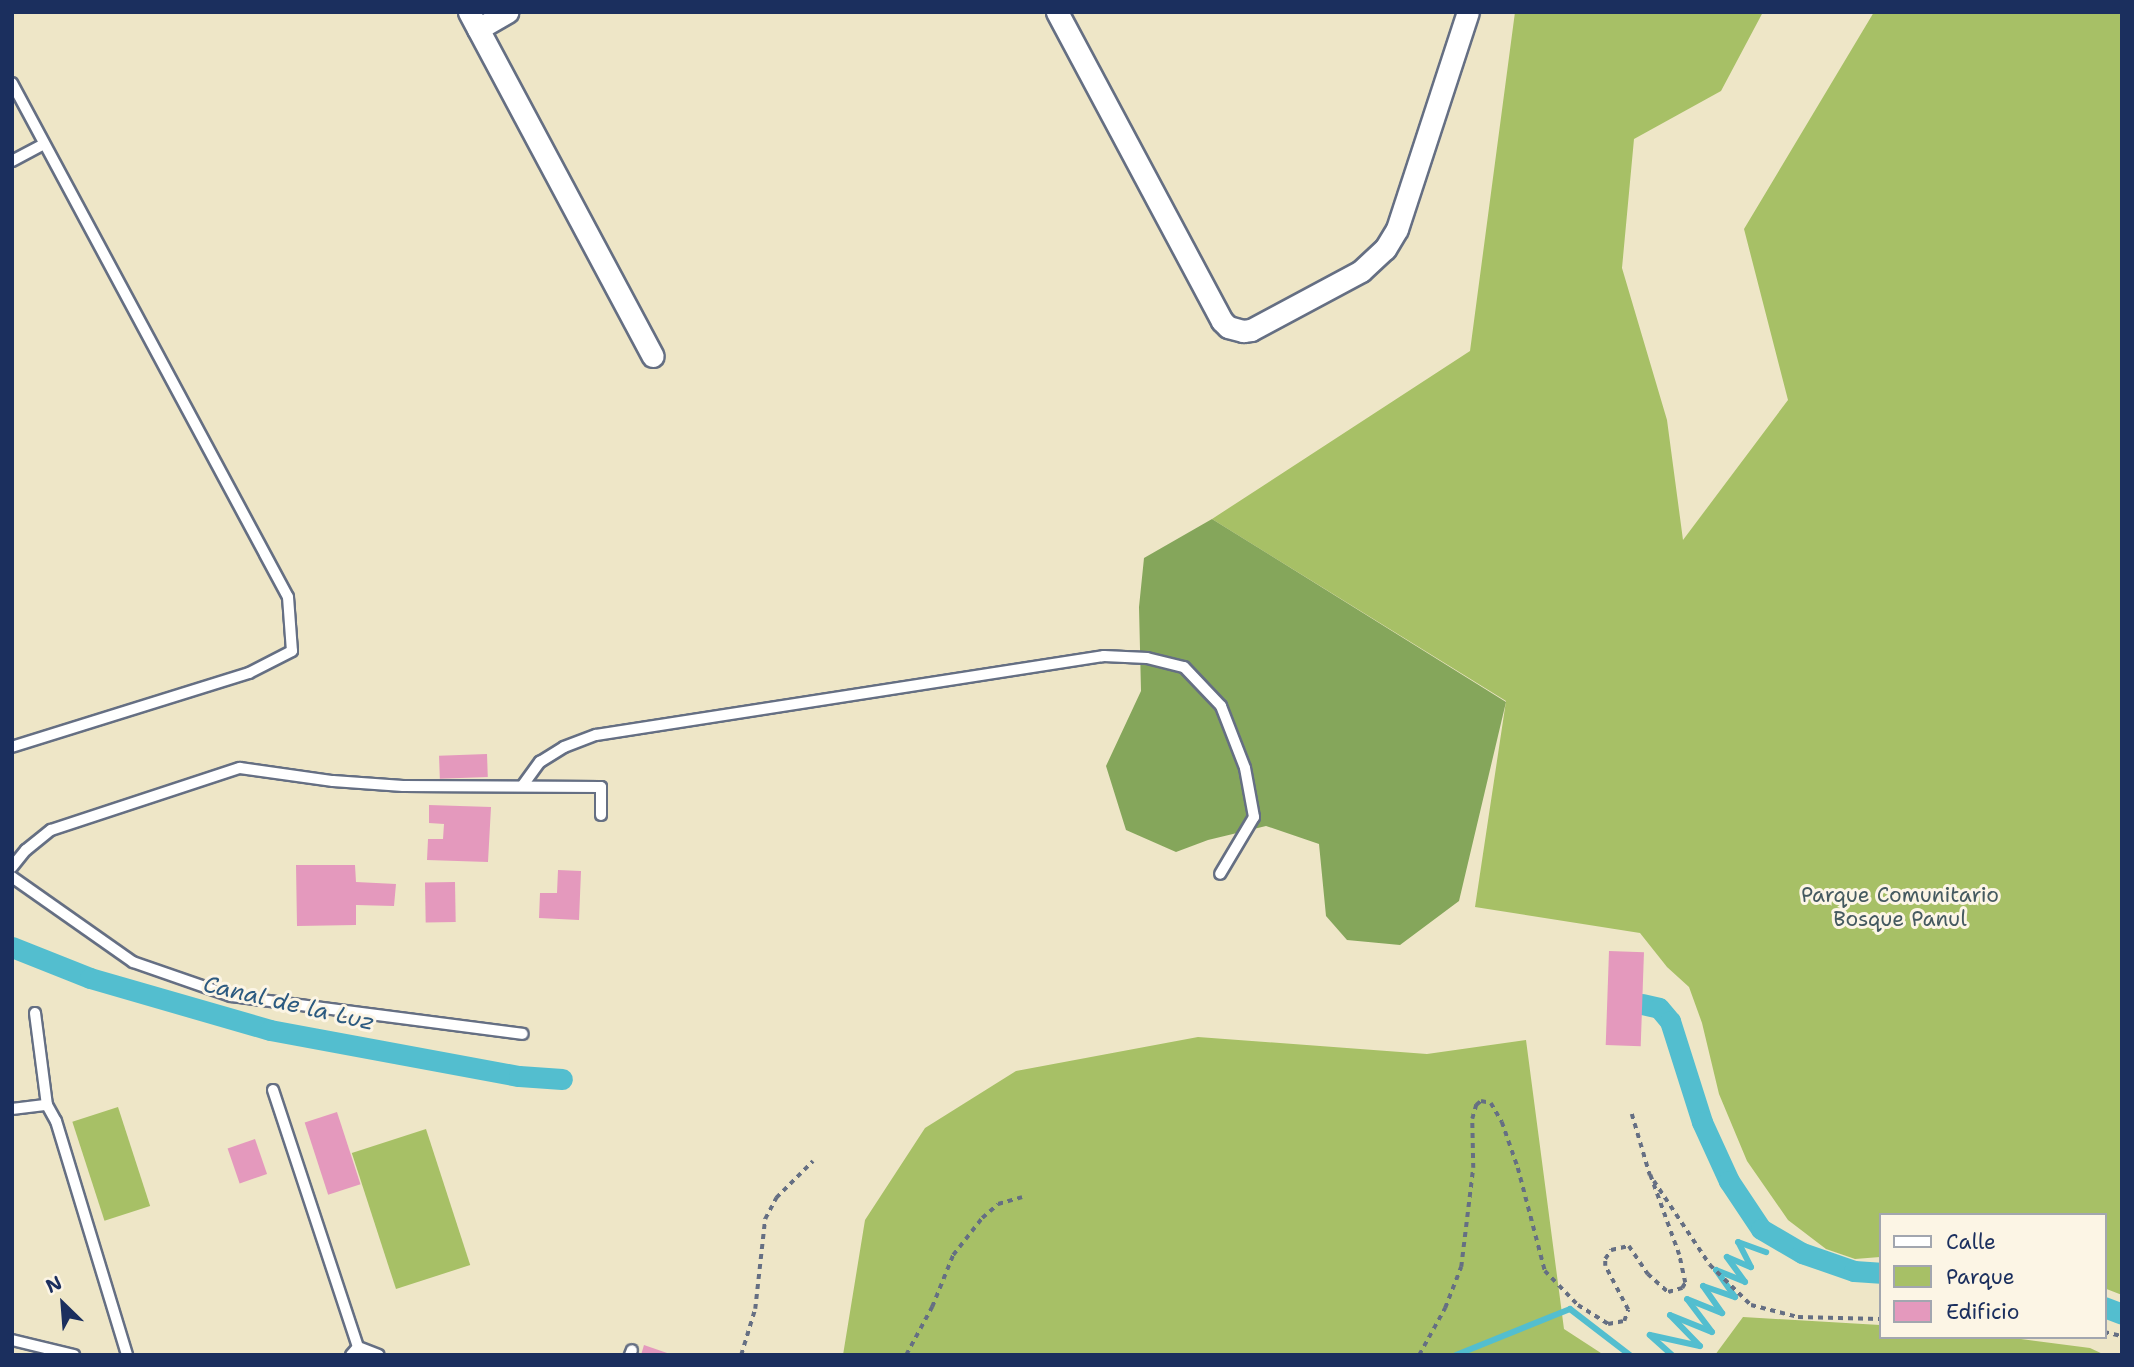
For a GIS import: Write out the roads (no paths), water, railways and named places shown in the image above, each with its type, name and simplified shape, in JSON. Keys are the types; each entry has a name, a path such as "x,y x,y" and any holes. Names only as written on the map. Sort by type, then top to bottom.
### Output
{"street":[{"path":"508,12 473,20 653,356"},
{"path":"1057,12 1222,321 1228,327 1243,331 1251,330 1361,271 1385,249 1397,229 1468,12"}],"lane":[{"path":"12,83 288,597 292,651 249,673 12,747"},
{"path":"12,161 44,144"},
{"path":"523,785 540,762 564,747 596,735 1104,656 1147,658 1184,667 1221,706 1245,768 1254,817 1220,874"},
{"path":"12,867 26,850 51,830 240,768 332,781 403,786 601,786 601,815"},
{"path":"12,877 133,962 231,996 523,1034"},
{"path":"35,1013 47,1105 56,1121 127,1355"},
{"path":"274,1090 354,1351 379,1355"},
{"path":"12,1109 47,1105"},
{"path":"12,1340 74,1355"}],"waterway":[{"name":"Canal de la Luz","path":"12,947 90,978 270,1030 519,1076 562,1079"},
{"path":"1642,1004 1659,1008 1670,1021 1702,1122 1729,1181 1761,1229 1802,1253 1854,1271 1878,1273"},
{"path":"1672,1355 1650,1335 1700,1346 1670,1315 1712,1332 1687,1299 1722,1313 1703,1286 1735,1297 1716,1270 1745,1282 1727,1257 1751,1267 1738,1242 1766,1252"},
{"path":"2106,1308 2122,1314"},
{"path":"1456,1355 1570,1309 1630,1355"}],"park label":[{"name":"Parque Comunitario Bosque Panul","path":"1900,907"}]}
